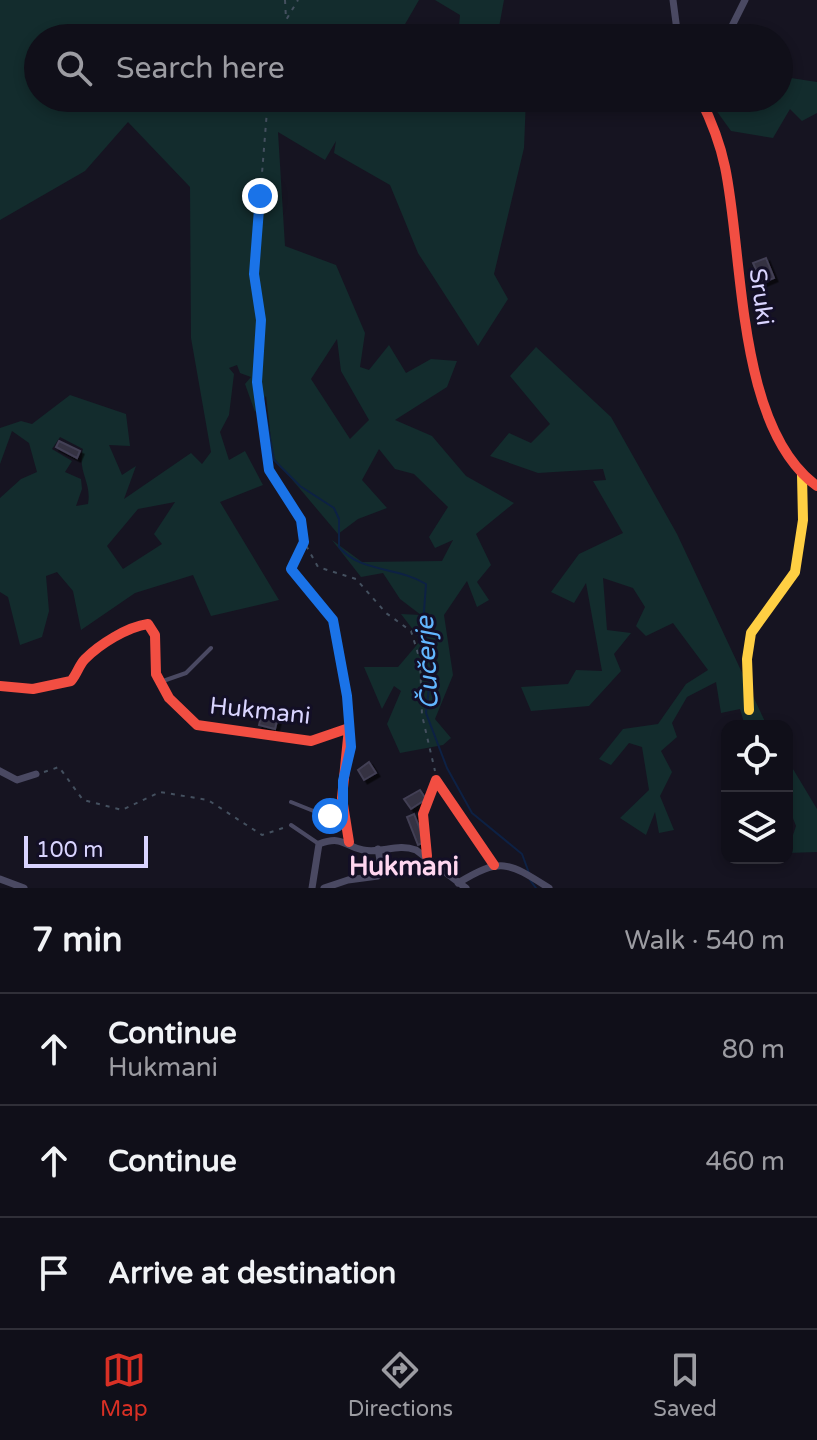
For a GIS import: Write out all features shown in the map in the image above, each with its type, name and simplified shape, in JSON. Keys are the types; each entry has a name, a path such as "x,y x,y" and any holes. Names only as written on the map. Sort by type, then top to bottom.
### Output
{"street":[{"path":"673,0 676,24"},
{"path":"733,24 745,0"},
{"name":"Sruki","path":"706,112 726,171 746,334 760,398 766,417 802,475 817,486"},
{"path":"749,710 747,659 751,633 795,572 803,520 802,475"},
{"path":"0,686 33,689 71,681 93,652 144,622 155,635 153,663 160,682"},
{"name":"Hukmani","path":"160,682 169,698 197,725 311,741 349,728"},
{"path":"349,728 351,758 343,781 343,815 349,842"},
{"path":"0,771 17,780 36,774"},
{"path":"427,856 423,814 436,780"},
{"path":"436,780 494,865 529,874 549,888"},
{"path":"312,888 319,844 334,840 349,842 361,850 406,846 427,856 462,886 494,865"},
{"path":"324,888 348,880 378,876 381,866 378,849"},
{"path":"0,879 24,888"}],"lane":[{"path":"160,682 186,673 211,648"},
{"path":"291,802 321,814 343,815"},
{"path":"291,825 319,844"}],"path":[{"path":"285,0 285,24"},
{"path":"286,20 298,0"},
{"path":"267,112 254,274 261,320 257,382 269,470 301,520 304,542 318,567 356,579 386,613 411,631 420,660 422,715 436,780"},
{"path":"304,542 291,569 333,620 347,696 349,728"},
{"path":"36,774 59,767 83,800 122,810 160,792 208,800 262,835 291,825"}],"green space":[{"path":"0,0 419,0 405,24 24,24 24,112 525,112 524,148 494,274 508,299 478,346 418,253 390,185 334,153 336,141 325,160 278,132 285,246 336,265 365,333 360,367 369,370 389,345 406,373 431,359 457,361 447,387 395,420 432,436 466,476 514,503 476,534 491,565 477,582 489,600 477,607 467,581 444,615 453,675 435,719 451,738 443,745 400,753 387,724 401,691 394,686 382,709 364,667 398,667 421,640 401,614 421,615 400,599 383,573 361,577 332,540 362,562 442,561 453,540 435,548 429,537 448,507 414,474 395,469 379,449 362,480 387,508 358,519 338,534 273,457 266,396 255,412 245,384 251,377 240,373 237,365 229,368 234,374 229,415 220,432 229,460 245,451 263,485 220,502 279,600 211,616 193,575 135,593 81,630 73,591 57,572 46,576 49,611 42,637 20,645 8,597 0,592 0,498 21,479 37,472 29,443 12,431 0,464 0,428 21,421 32,424 70,395 126,414 130,446 109,445 122,475 136,466 124,499 191,453 202,464 211,452 191,338 190,187 128,122 85,171 0,220","holes":["337,339 341,371 369,420 350,439 311,379","60,437 83,449 88,504 76,506 82,489 81,479 65,472 72,461 52,449","175,502 154,534 162,544 123,569 107,546 138,509"]},
{"path":"435,0 504,0 500,24 459,24 460,15"},
{"path":"793,78 817,82 817,113 802,121 793,112"},
{"path":"717,112 788,112 773,138 731,131"},
{"path":"536,347 611,417 677,534 764,720 743,720 740,709 721,713 716,682 687,697 672,723 677,737 661,751 672,772 660,796 674,830 659,833 655,812 646,835 620,818 649,790 642,747 629,743 611,765 599,759 623,729 658,724 686,684 708,670 673,623 646,636 636,626 645,607 633,588 603,578 607,630 631,633 614,654 621,671 589,706 531,711 521,687 568,684 576,670 602,671 586,583 574,603 551,592 579,554 623,533 593,481 606,480 603,469 538,473 490,456 509,433 531,443 550,424 510,376"},
{"path":"793,769 817,809 817,852 793,853 796,826 793,818"}],"building":[{"path":"766,258 774,278 762,283 753,263"},
{"path":"59,441 80,451 77,458 56,447"},
{"path":"263,709 279,713 275,729 259,725"},
{"path":"369,762 376,773 364,780 358,770"},
{"path":"420,790 426,799 411,809 404,799"},
{"path":"414,814 425,842 418,845 407,817"}],"waterway":[{"name":"Čučerje","path":"254,350 274,460 300,486 334,508 339,519 339,547 348,555 368,565 426,584 423,625 432,663 426,713 447,768 472,813 522,854 529,873"},
{"name":"Čučerje","path":"530,880 536,888"}],"traffic: slow":[{"path":"749,710 747,659 751,633 795,572 803,520 802,475"}],"traffic: jam":[{"path":"706,112 725,167 741,292 757,383 771,424 791,459 817,486"},
{"path":"0,686 33,689 71,681 83,661 98,648 123,632 148,624 155,635 156,674 169,698 197,725 311,741 349,728 342,798 349,842"},
{"path":"427,856 423,814 436,780 494,865"}],"district":[{"name":"Hukmani","path":"404,866"}],"route":[{"path":"260,196 254,274 261,320 257,382 269,470 301,520 304,542 291,569 333,620 347,696 351,758 343,781 343,815 330,816"}]}
